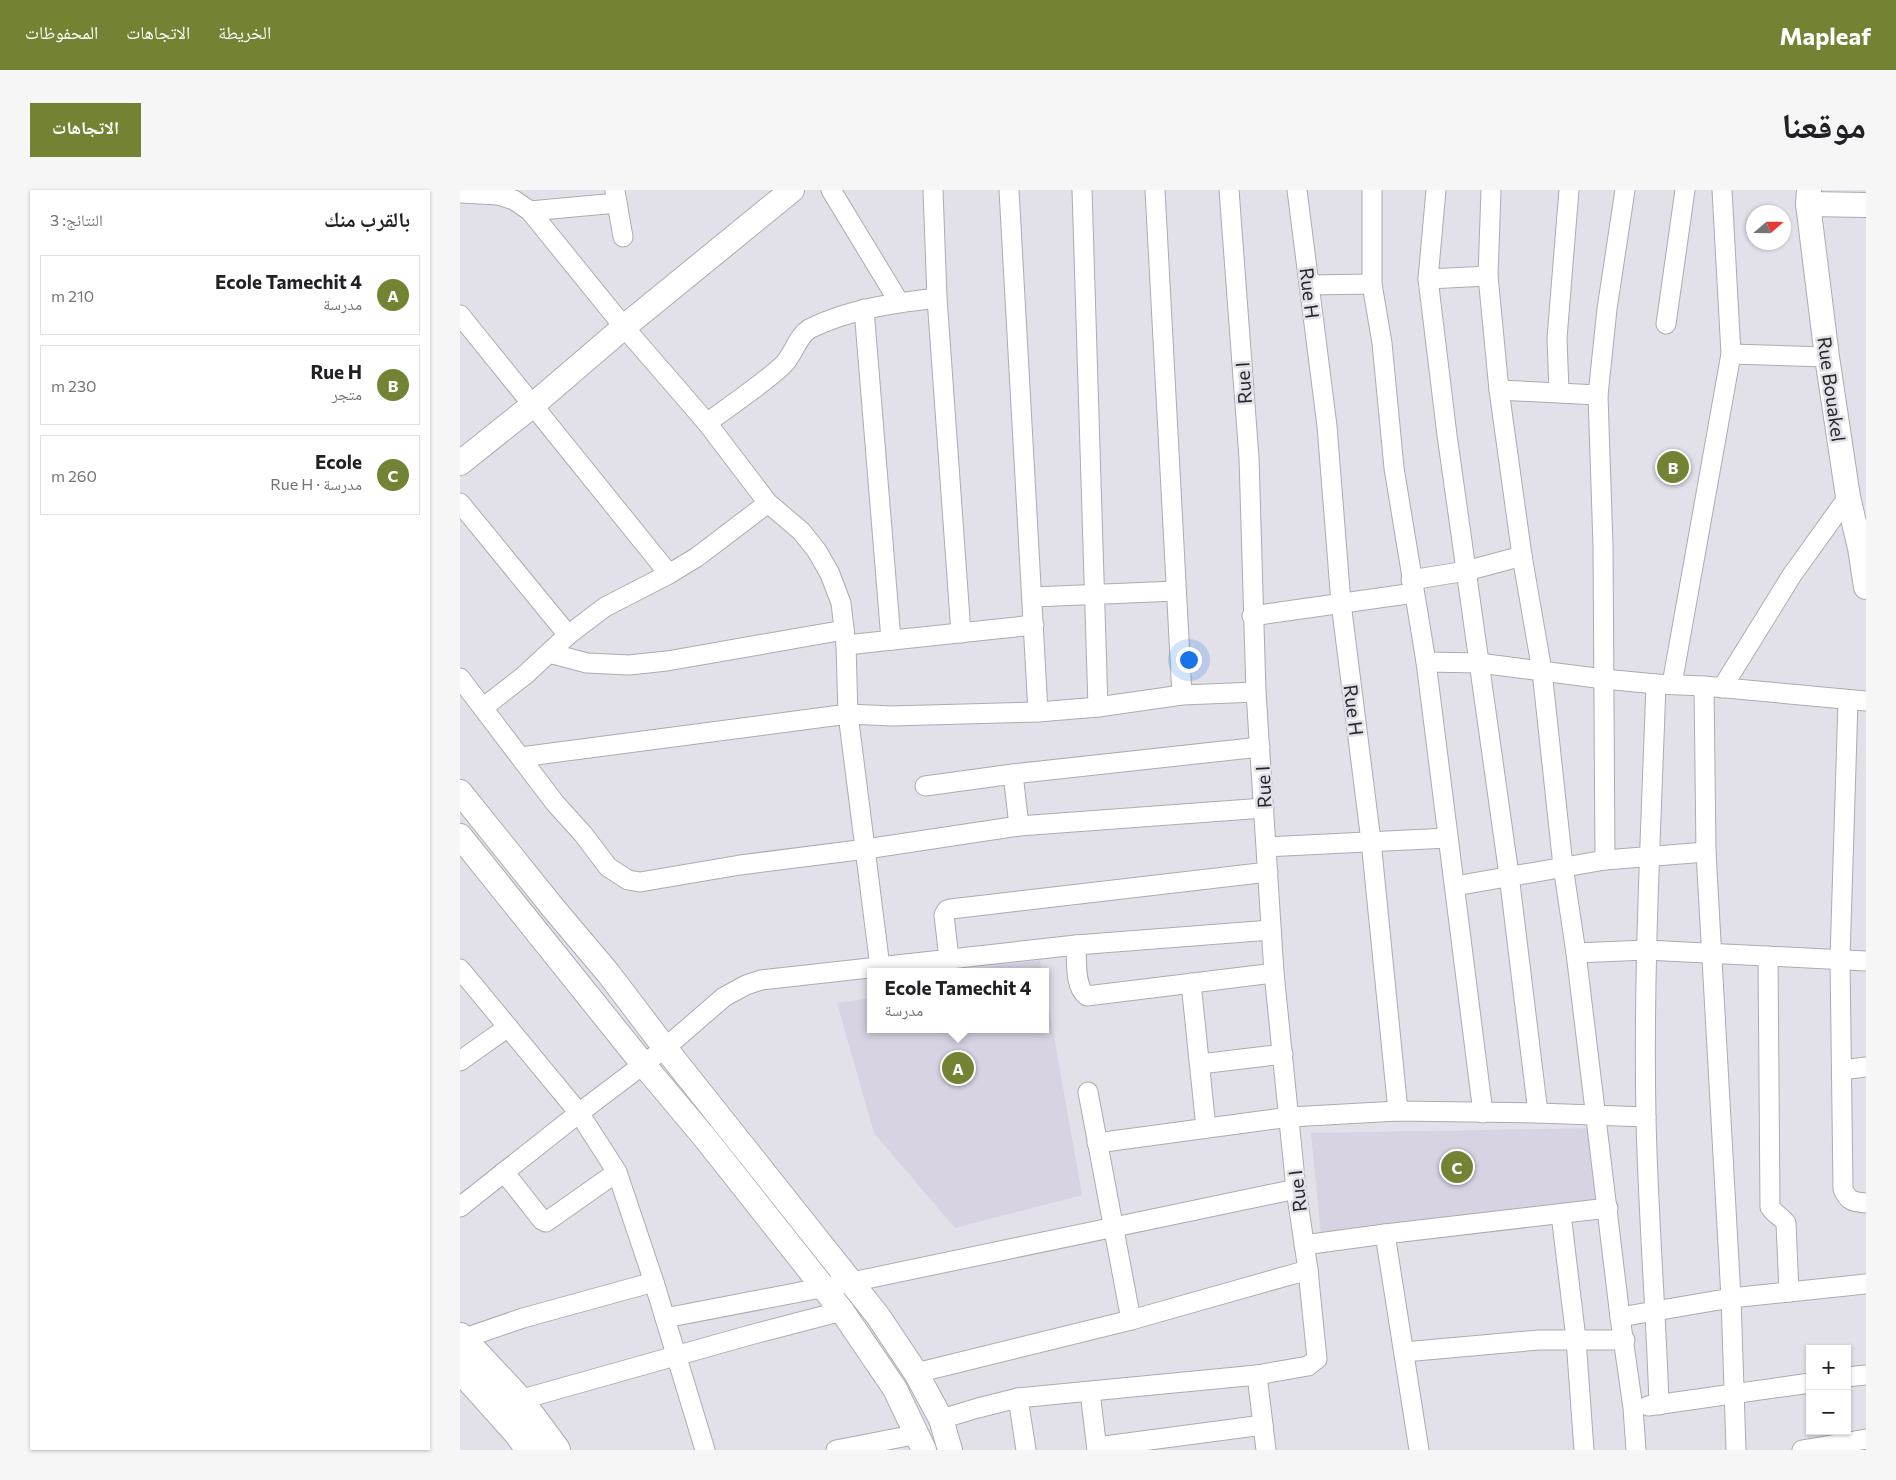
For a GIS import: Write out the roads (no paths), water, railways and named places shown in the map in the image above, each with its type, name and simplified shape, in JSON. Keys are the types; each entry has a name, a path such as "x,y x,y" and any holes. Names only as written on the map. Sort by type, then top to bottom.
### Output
{"highway":[{"path":"461,1338 519,1400 556,1450"},
{"path":"460,1368 519,1434 530,1450"}],"main road":[{"path":"460,463 533,405 624,326 792,190"},
{"path":"1808,197 1866,205"},
{"name":"Rue Bouakel","path":"1808,197 1827,357 1848,497 1863,549 1866,587"},
{"path":"460,792 608,973 665,1048 878,1316 916,1373 940,1419 950,1450"},
{"path":"460,836 643,1064 706,1139 842,1311 882,1367 921,1442"}],"street":[{"path":"830,190 899,302"},
{"path":"933,190 937,298 961,633"},
{"path":"1009,190 1033,597 1035,690 1038,712"},
{"path":"1082,190 1098,707"},
{"path":"1155,190 1182,695"},
{"name":"Rue I","path":"1229,190 1249,458 1252,616 1274,973 1296,1189 1308,1270 1317,1359 1308,1366 1257,1375"},
{"name":"Rue H","path":"1297,190 1327,426 1340,603 1371,841 1398,1111"},
{"path":"1372,190 1372,284 1382,343 1394,468 1426,662 1483,1113"},
{"path":"1436,190 1428,280 1509,876 1538,1113"},
{"path":"1491,190 1488,276 1499,390 1522,556 1542,671 1563,866 1597,1116 1620,1317 1634,1408 1636,1450"},
{"path":"1559,392 1557,338 1569,190"},
{"path":"1605,860 1603,546 1598,395 1607,309 1625,190"},
{"path":"1666,324 1686,190"},
{"path":"1659,1405 1646,1117 1646,950 1650,856 1664,684 1730,354 1722,190"},
{"path":"464,196 498,195 514,200 530,211 624,326 707,423 768,503 801,532 818,551 830,574 841,604 845,638 848,714 880,967"},
{"path":"530,211 616,196 623,238"},
{"path":"1428,280 1488,276"},
{"path":"1309,286 1372,284"},
{"path":"707,423 782,366 793,353 803,333 816,325 864,309 899,302 937,298"},
{"path":"864,309 891,640"},
{"path":"460,314 669,574"},
{"path":"1730,354 1827,357"},
{"path":"1499,390 1598,395"},
{"path":"1736,1450 1731,1298 1706,852 1713,687 1848,497"},
{"path":"460,503 568,635"},
{"path":"484,707 525,675 568,635 606,607 697,557 768,503"},
{"path":"1252,616 1340,603 1413,587 1466,570 1522,556"},
{"path":"1033,597 1176,591"},
{"path":"549,653 587,663 629,665 667,662 845,638 891,640 1034,625"},
{"path":"1426,662 1479,663 1604,679 1857,701 1840,960 1843,1189 1848,1200 1866,1203"},
{"path":"460,678 484,707 555,803 583,834 608,867 628,880 640,882 740,865 866,849 1019,826 1264,808"},
{"path":"521,757 848,714 892,716 1038,712 1098,707 1182,695 1256,692"},
{"path":"925,786 1013,774 1260,747"},
{"path":"1013,774 1019,826"},
{"path":"1267,846 1448,838"},
{"path":"1455,886 1605,860 1706,852"},
{"path":"949,959 944,915 947,910 1268,872"},
{"path":"871,968 1076,945 1271,930"},
{"path":"1076,945 1079,986 1087,996 1274,973"},
{"path":"1576,953 1646,950 1866,961"},
{"path":"1768,956 1770,1207 1772,1212 1783,1218 1786,1223 1789,1292"},
{"path":"460,1207 578,1112 665,1048 724,997 746,984 761,980 867,968"},
{"path":"460,970 578,1112 617,1172 654,1282 705,1450"},
{"path":"1191,983 1206,1128"},
{"path":"460,1062 508,1027"},
{"path":"1200,1064 1283,1054"},
{"path":"1842,1070 1866,1067"},
{"path":"1088,1092 1131,1320"},
{"path":"1097,1143 1290,1116 1398,1111 1646,1117"},
{"path":"504,1172 542,1220 546,1222 617,1172"},
{"path":"665,1318 852,1282 1296,1189"},
{"path":"1304,1244 1608,1208"},
{"path":"1561,1214 1576,1339 1584,1450"},
{"path":"1385,1234 1419,1450"},
{"path":"916,1373 1131,1320 1308,1270"},
{"path":"461,1338 523,1318 654,1282"},
{"path":"1620,1317 1731,1298 1866,1284"},
{"path":"519,1400 676,1355 842,1311"},
{"path":"1404,1352 1538,1340 1624,1340"},
{"path":"940,1419 1018,1398 1257,1375 1266,1450"},
{"path":"1851,1377 1866,1375"},
{"path":"1634,1408 1806,1384"},
{"path":"1090,1392 1097,1449 1263,1425"},
{"path":"1018,1398 1026,1450"},
{"path":"1802,1450 1866,1439"},
{"path":"836,1450 921,1442"}],"place":[{"name":"Rue H","path":"1673,467"},
{"name":"Ecole Tamechit 4","path":"958,1068"},
{"name":"Ecole","path":"1457,1167"}]}
